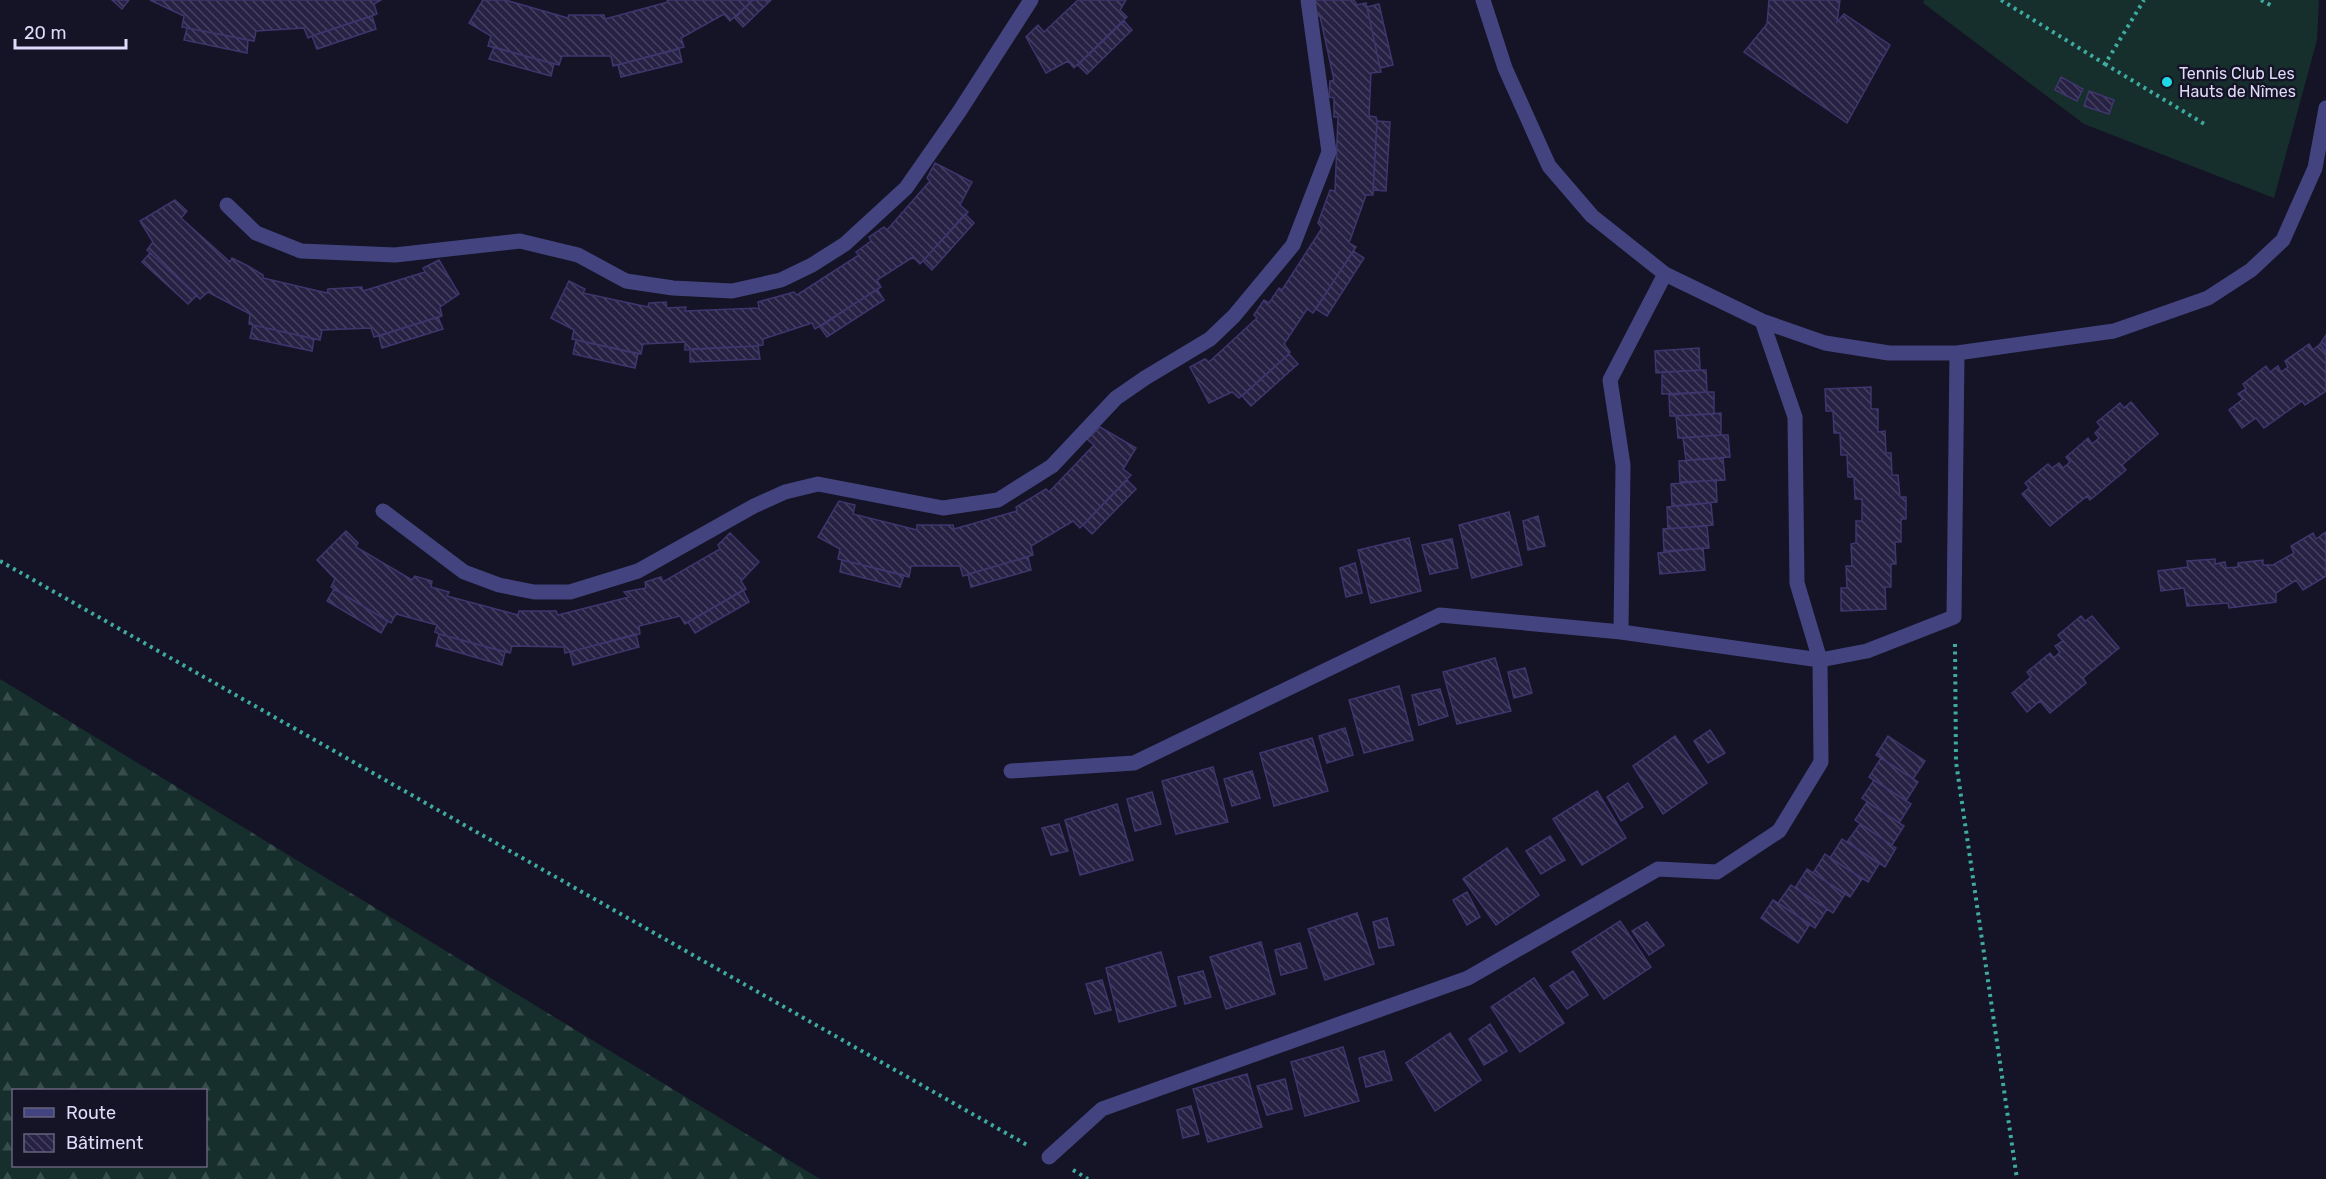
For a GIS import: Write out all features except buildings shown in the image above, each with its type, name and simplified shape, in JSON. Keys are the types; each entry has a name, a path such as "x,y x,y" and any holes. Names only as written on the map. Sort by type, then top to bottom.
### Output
{"street":[{"path":"227,205 256,233 301,251 395,255 520,241 578,255 626,281 673,288 732,291 781,280 813,265 845,244 906,188 959,112 1031,0"},
{"path":"382,511 464,572 500,585 523,590 570,592 638,571 754,506 785,492 818,484 943,508 998,500 1052,466 1116,398 1144,378 1210,339 1234,316 1293,246 1329,152 1308,0"},
{"path":"1483,0 1505,68 1549,166 1592,216 1665,274 1762,321 1825,343 1889,354 1957,352 2114,331 2208,298 2251,270 2283,240 2320,171 2326,108"},
{"path":"1621,632 1623,465 1610,380 1665,274"},
{"path":"1049,1157 1102,1109 1467,978 1658,869 1717,872 1779,831 1821,762 1820,660 1797,583 1795,417 1762,321"},
{"path":"1011,771 1134,763 1440,615 1621,632 1820,660 1866,651 1954,617 1957,352"}],"path":[{"path":"2001,0 2206,125"},
{"path":"2105,63 2144,0"},
{"path":"2261,0 2274,7"},
{"path":"0,561 1088,1179"},
{"path":"1954,617 1956,762 2017,1179"}],"green space":[{"name":"Tennis Club Les Hauts de Nîmes","path":"1924,0 2319,0 2317,40 2274,198 2084,124 1923,3"},
{"path":"0,679 820,1179 0,1179"}],"place":[{"name":"Tennis Club Les Hauts de Nîmes","path":"2167,82"}]}
